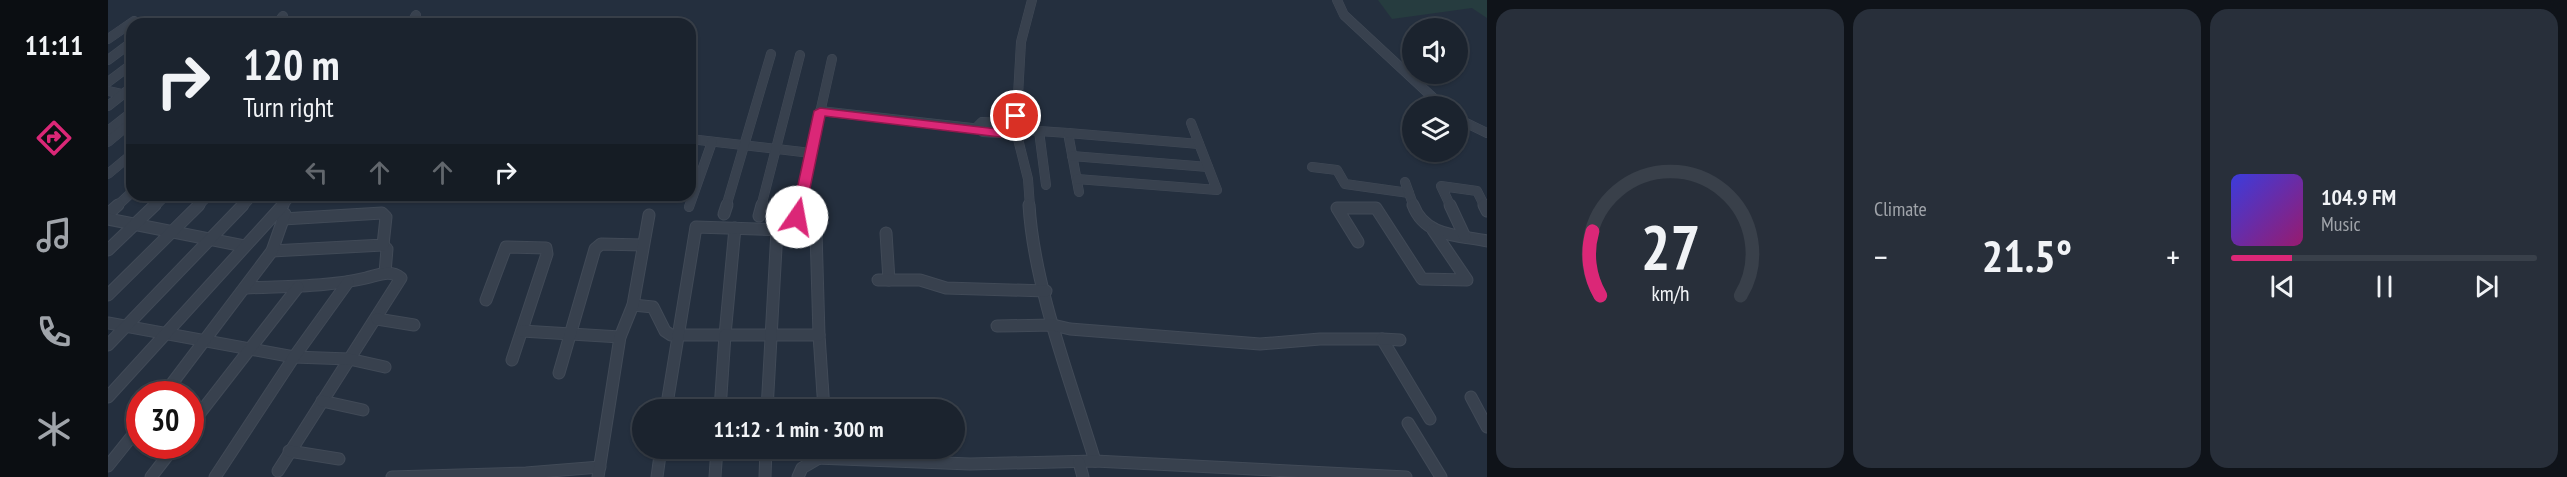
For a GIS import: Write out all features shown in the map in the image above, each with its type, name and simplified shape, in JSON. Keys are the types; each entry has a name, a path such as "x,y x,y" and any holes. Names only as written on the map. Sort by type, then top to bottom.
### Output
{"street":[{"path":"1032,0 1022,42 1017,88 1016,130 1028,179 1031,233 1053,326 1095,461"},
{"path":"1337,0 1344,15 1431,96"},
{"path":"108,39 126,27"},
{"path":"119,32 126,33"},
{"path":"108,60 126,46"},
{"path":"724,214 771,54"},
{"path":"759,216 800,55"},
{"path":"797,217 832,59"},
{"path":"108,82 126,68"},
{"path":"108,91 126,95"},
{"path":"108,106 126,96"},
{"path":"821,109 981,126 1000,133 1004,130 1039,131 1198,144"},
{"path":"108,131 126,117"},
{"path":"1077,179 1217,190 1191,123"},
{"path":"1468,124 1487,133"},
{"path":"108,142 126,127"},
{"path":"1039,131 1046,185"},
{"path":"1068,133 1079,192"},
{"path":"696,140 811,153"},
{"path":"696,187 712,142"},
{"path":"1072,156 1208,167"},
{"path":"108,174 126,159"},
{"path":"1312,167 1337,170 1345,184 1407,187 1418,218 1433,230 1467,280 1422,279 1376,207 1337,208 1358,242"},
{"path":"1465,237 1441,186 1477,191 1487,211"},
{"path":"108,214 126,198"},
{"path":"108,250 160,201"},
{"path":"108,295 203,201"},
{"path":"108,345 247,201"},
{"path":"108,397 286,201"},
{"path":"175,381 207,341 272,251 289,201"},
{"path":"689,207 691,201"},
{"path":"283,219 382,213 386,217 383,245 387,249 385,273"},
{"path":"392,477 599,472 620,336 633,305 649,215"},
{"path":"108,219 244,246"},
{"path":"668,399 694,230 700,227 814,230 818,233 819,335 824,399"},
{"path":"721,399 735,228"},
{"path":"768,399 777,230"},
{"path":"1433,230 1487,241"},
{"path":"886,233 884,280 920,280 946,288 1046,291"},
{"path":"559,374 596,247 601,244 643,245"},
{"path":"272,251 383,245"},
{"path":"486,300 506,247 546,248 547,254 512,360"},
{"path":"246,288 298,287 348,282 385,273 395,273 399,276 400,281 278,471"},
{"path":"215,477 294,357 348,282"},
{"path":"204,408 298,287"},
{"path":"633,305 653,307 665,331 677,335 819,335"},
{"path":"377,319 414,325"},
{"path":"108,323 294,357 349,359 385,367"},
{"path":"997,326 1053,326 1260,344 1320,339 1400,340"},
{"path":"522,331 620,336"},
{"path":"1382,339 1430,419"},
{"path":"1470,397 1487,427"},
{"path":"322,401 363,410"},
{"path":"1408,423 1441,477"},
{"path":"108,466 126,444"},
{"path":"289,452 339,459"},
{"path":"151,477 165,459"},
{"path":"657,477 659,459"},
{"path":"715,477 716,459"},
{"path":"765,477 766,459"},
{"path":"798,477 800,470 815,459"},
{"path":"842,459 970,464 1095,461 1167,471 1406,477"},
{"path":"1079,462 1083,477"}],"green space":[{"path":"1378,0 1487,0 1487,18 1472,8 1392,19"}],"route":[{"path":"797,217 820,111 1000,133 1004,130 1016,131 1016,116"}]}
